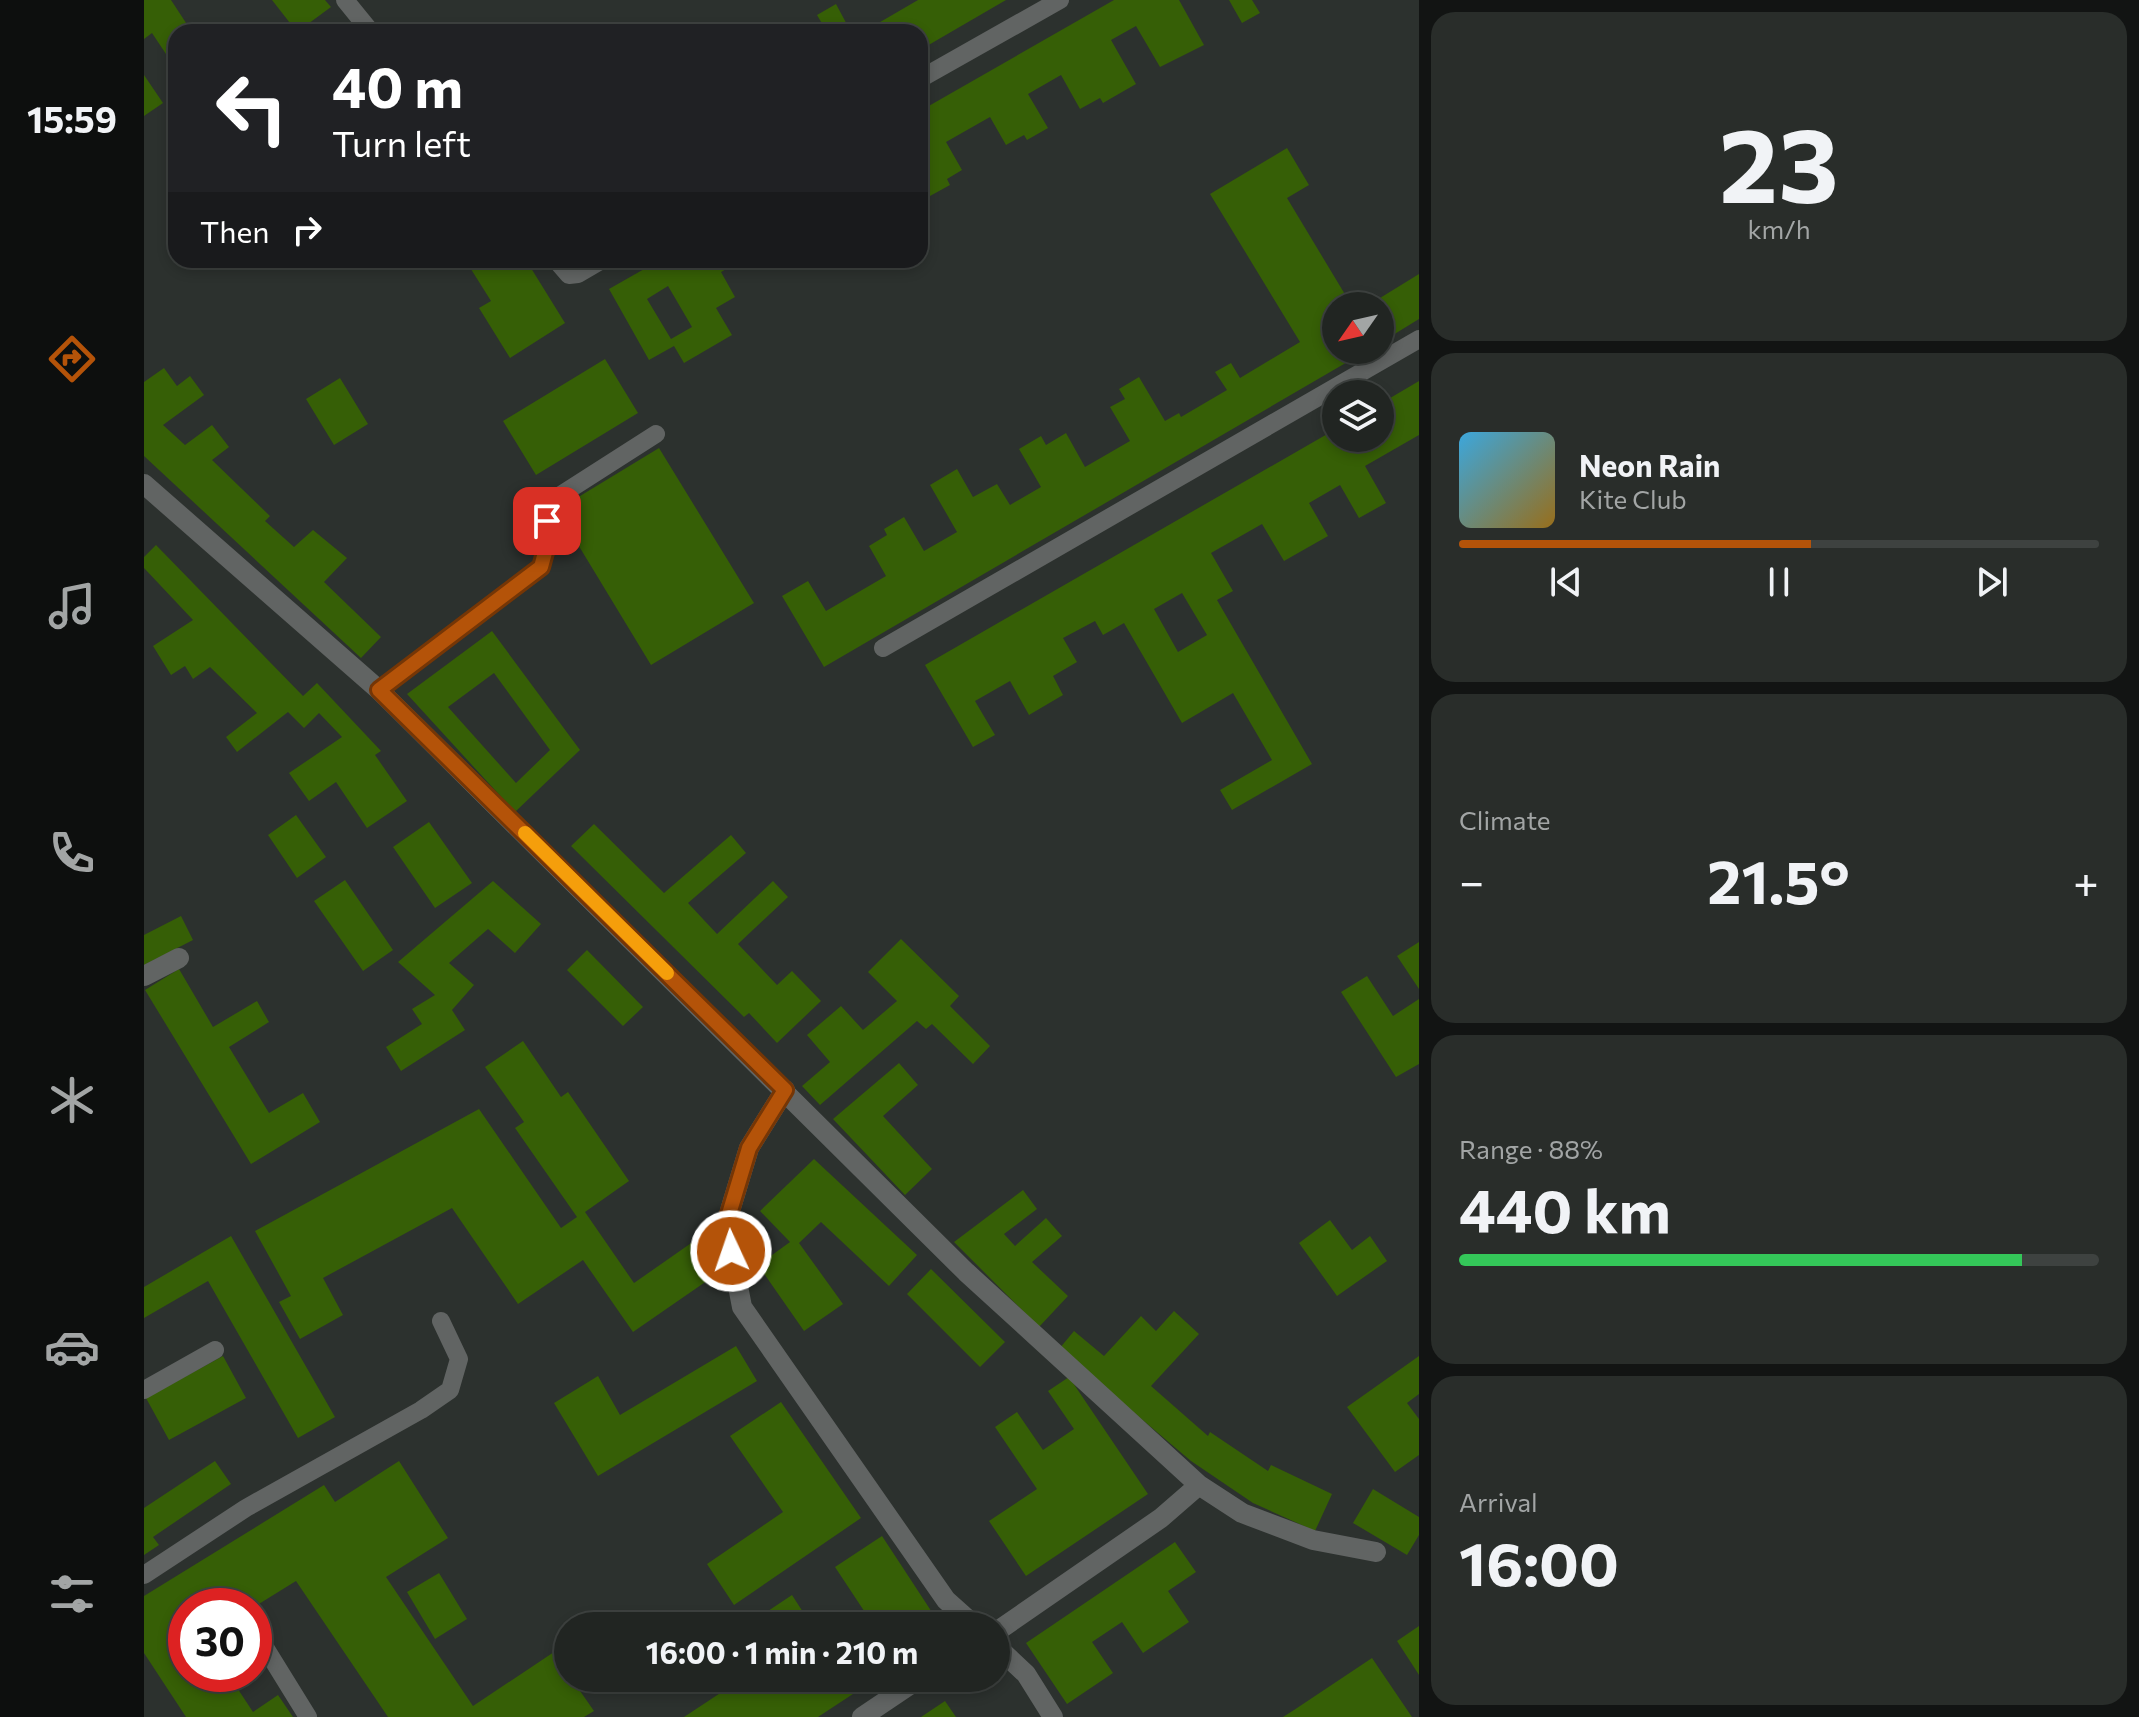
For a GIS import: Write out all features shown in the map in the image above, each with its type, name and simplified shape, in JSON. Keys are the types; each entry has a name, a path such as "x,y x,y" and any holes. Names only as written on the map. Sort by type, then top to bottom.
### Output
{"street":[{"path":"144,484 379,690 966,1272 1199,1485 1242,1513 1299,1535 1376,1552"},
{"path":"144,976 179,958"},
{"path":"785,1090 749,1148 726,1224 742,1307 946,1600 959,1612"},
{"path":"1010,1622 1161,1518 1199,1485"},
{"path":"1010,1659 1026,1674 1053,1717"},
{"path":"862,1717 899,1692"}],"lane":[{"path":"345,0 364,24"},
{"path":"928,74 1060,0"},
{"path":"563,268 569,275 588,268"},
{"path":"883,648 1419,339"},
{"path":"379,690 541,567 549,538 545,505 656,434"},
{"path":"144,1575 246,1508 421,1410 450,1390 459,1359 441,1321"},
{"path":"144,1390 215,1350"},
{"path":"272,1659 308,1717"}],"building":[{"path":"144,0 171,0 187,24 168,24 168,57 152,33 144,39"},
{"path":"272,0 325,0 331,7 308,24 291,24"},
{"path":"918,0 1006,0 928,45 928,24 877,24"},
{"path":"1114,0 1179,0 1204,45 1160,67 1136,26 1111,40 1136,84 1103,103 1100,98 1080,109 1061,75 1028,94 1048,128 1027,140 1024,135 1006,145 990,117 946,142 962,170 947,179 950,185 930,196 928,106"},
{"path":"1229,0 1252,0 1260,13 1242,23"},
{"path":"836,4 847,24 822,24 817,15"},
{"path":"144,75 163,103 144,116"},
{"path":"1287,148 1309,185 1287,198 1344,292 1322,292 1322,364 1344,364 824,667 782,596 808,581 826,611 886,576 869,546 887,535 884,529 904,517 924,551 957,532 930,485 957,469 973,497 997,484 1010,505 1041,487 1019,449 1041,436 1046,445 1066,433 1085,467 1130,441 1110,407 1125,399 1119,389 1139,377 1165,421 1179,413 1181,417 1227,390 1215,372 1231,363 1240,378 1300,342 1210,194"},
{"path":"470,268 531,268 565,323 510,358 479,308 491,301"},
{"path":"646,268 728,268 721,272 735,297 716,308 732,335 684,363 674,346 649,360 609,289","holes":["668,286 692,327 671,339 647,299"]},
{"path":"1419,274 1419,319 1394,334 1394,292 1390,292"},
{"path":"605,359 638,413 536,475 503,421"},
{"path":"164,368 177,386 190,376 204,395 163,425 185,445 212,425 229,447 212,460 270,516 265,521 294,547 313,530 347,558 324,582 381,637 361,658 144,456 144,382"},
{"path":"340,378 368,424 334,445 306,399"},
{"path":"1419,381 1419,435 1394,449 1394,396"},
{"path":"1322,437 1322,452 1389,452 1365,466 1386,503 1359,518 1340,485 1309,503 1328,536 1284,561 1262,524 1211,553 1233,591 1217,600 1312,764 1232,810 1220,790 1272,760 1233,693 1182,723 1124,623 1103,635 1095,621 1063,638 1077,662 1053,676 1063,695 1029,715 1010,681 975,701 995,735 973,747 925,665","holes":["1182,593 1207,635 1178,652 1154,609"]},
{"path":"659,448 754,603 651,665 557,510"},
{"path":"156,545 303,696 317,683 381,751 375,755 407,801 367,828 336,782 309,801 289,773 342,737 319,713 304,728 288,712 237,752 226,737 257,713 210,667 193,679 185,666 171,675 153,646 193,620 144,568 144,557"},
{"path":"492,631 580,750 515,812 407,694","holes":["494,673 550,750 516,783 448,707"]},
{"path":"296,815 326,857 297,878 268,835"},
{"path":"429,822 472,883 435,908 393,847"},
{"path":"594,824 664,893 731,835 746,853 688,903 717,934 773,881 788,897 738,944 777,985 792,971 821,1001 777,1043 749,1013 744,1017 571,846"},
{"path":"345,880 393,950 363,971 314,901"},
{"path":"493,881 541,924 515,953 488,929 449,963 474,985 452,1010 465,1030 401,1071 386,1047 422,1024 412,1009 435,995 398,962"},
{"path":"181,916 193,940 144,965 144,935"},
{"path":"901,939 959,996 950,1006 990,1046 973,1064 932,1024 926,1029 917,1021 820,1105 802,1086 830,1062 807,1035 841,1006 863,1030 897,1001 868,972"},
{"path":"1419,942 1419,989 1397,956"},
{"path":"587,950 643,1007 623,1026 567,970"},
{"path":"179,969 213,1027 257,1001 269,1022 229,1047 269,1113 303,1093 320,1122 251,1164 145,990"},
{"path":"1367,976 1393,1016 1419,999 1419,1064 1396,1077 1341,992"},
{"path":"523,1041 561,1097 568,1092 629,1181 585,1212 634,1283 707,1232 714,1276 633,1332 583,1260 518,1304 452,1208 323,1278 343,1315 300,1339 279,1302 291,1296 255,1231 479,1109 561,1228 577,1217 515,1128 524,1122 485,1067"},
{"path":"899,1063 918,1085 883,1116 932,1169 905,1195 833,1119"},
{"path":"814,1159 917,1255 889,1286 821,1222 799,1243 843,1304 804,1331 758,1265 790,1242 760,1211"},
{"path":"1023,1190 1037,1209 1004,1234 1015,1246 1046,1218 1062,1236 1032,1262 1068,1296 1039,1327 954,1242"},
{"path":"1330,1220 1352,1250 1370,1236 1387,1261 1337,1296 1299,1243"},
{"path":"231,1236 335,1417 298,1438 208,1281 144,1318 144,1287"},
{"path":"931,1269 1005,1342 980,1367 907,1294"},
{"path":"1174,1311 1199,1334 1151,1386 1208,1436 1210,1432 1268,1471 1271,1465 1332,1494 1315,1531 1253,1503 1191,1461 1059,1349 1074,1331 1104,1356 1141,1316 1156,1331"},
{"path":"736,1346 757,1381 598,1476 554,1403 598,1376 620,1415"},
{"path":"223,1356 246,1398 169,1440 146,1398"},
{"path":"1419,1356 1419,1394 1407,1403 1419,1419 1419,1455 1395,1472 1347,1407"},
{"path":"1069,1377 1148,1494 1026,1576 989,1521 1037,1489 995,1427 1017,1412 1043,1450 1074,1429 1048,1391"},
{"path":"781,1402 861,1518 734,1605 707,1564 783,1512 730,1436"},
{"path":"215,1461 231,1484 153,1537 159,1545 144,1555 144,1508"},
{"path":"399,1461 448,1538 386,1577 473,1706 554,1652 554,1692 581,1692 594,1711 584,1717 388,1717 296,1581 272,1596 272,1588 168,1588 168,1690 144,1653 144,1596 324,1485 335,1502"},
{"path":"1373,1489 1419,1517 1419,1535 1407,1555 1353,1523"},
{"path":"882,1536 932,1612 865,1612 835,1567"},
{"path":"1175,1542 1196,1572 1168,1591 1189,1622 1143,1653 1122,1622 1092,1642 1113,1673 1067,1704 1026,1643"},
{"path":"439,1573 467,1619 435,1639 407,1592"},
{"path":"792,1595 803,1612 766,1612"},
{"path":"1419,1626 1419,1675 1397,1641"},
{"path":"1372,1658 1412,1717 1283,1717 1294,1710"},
{"path":"170,1692 240,1692 253,1712 278,1695 293,1717 186,1717"},
{"path":"722,1692 856,1692 818,1717 684,1717"},
{"path":"945,1701 956,1717 921,1717"}],"slow traffic":[{"path":"525,833 667,973"}],"route":[{"path":"547,521 549,538 541,567 379,690 785,1090 749,1148 726,1224 731,1251"}]}
